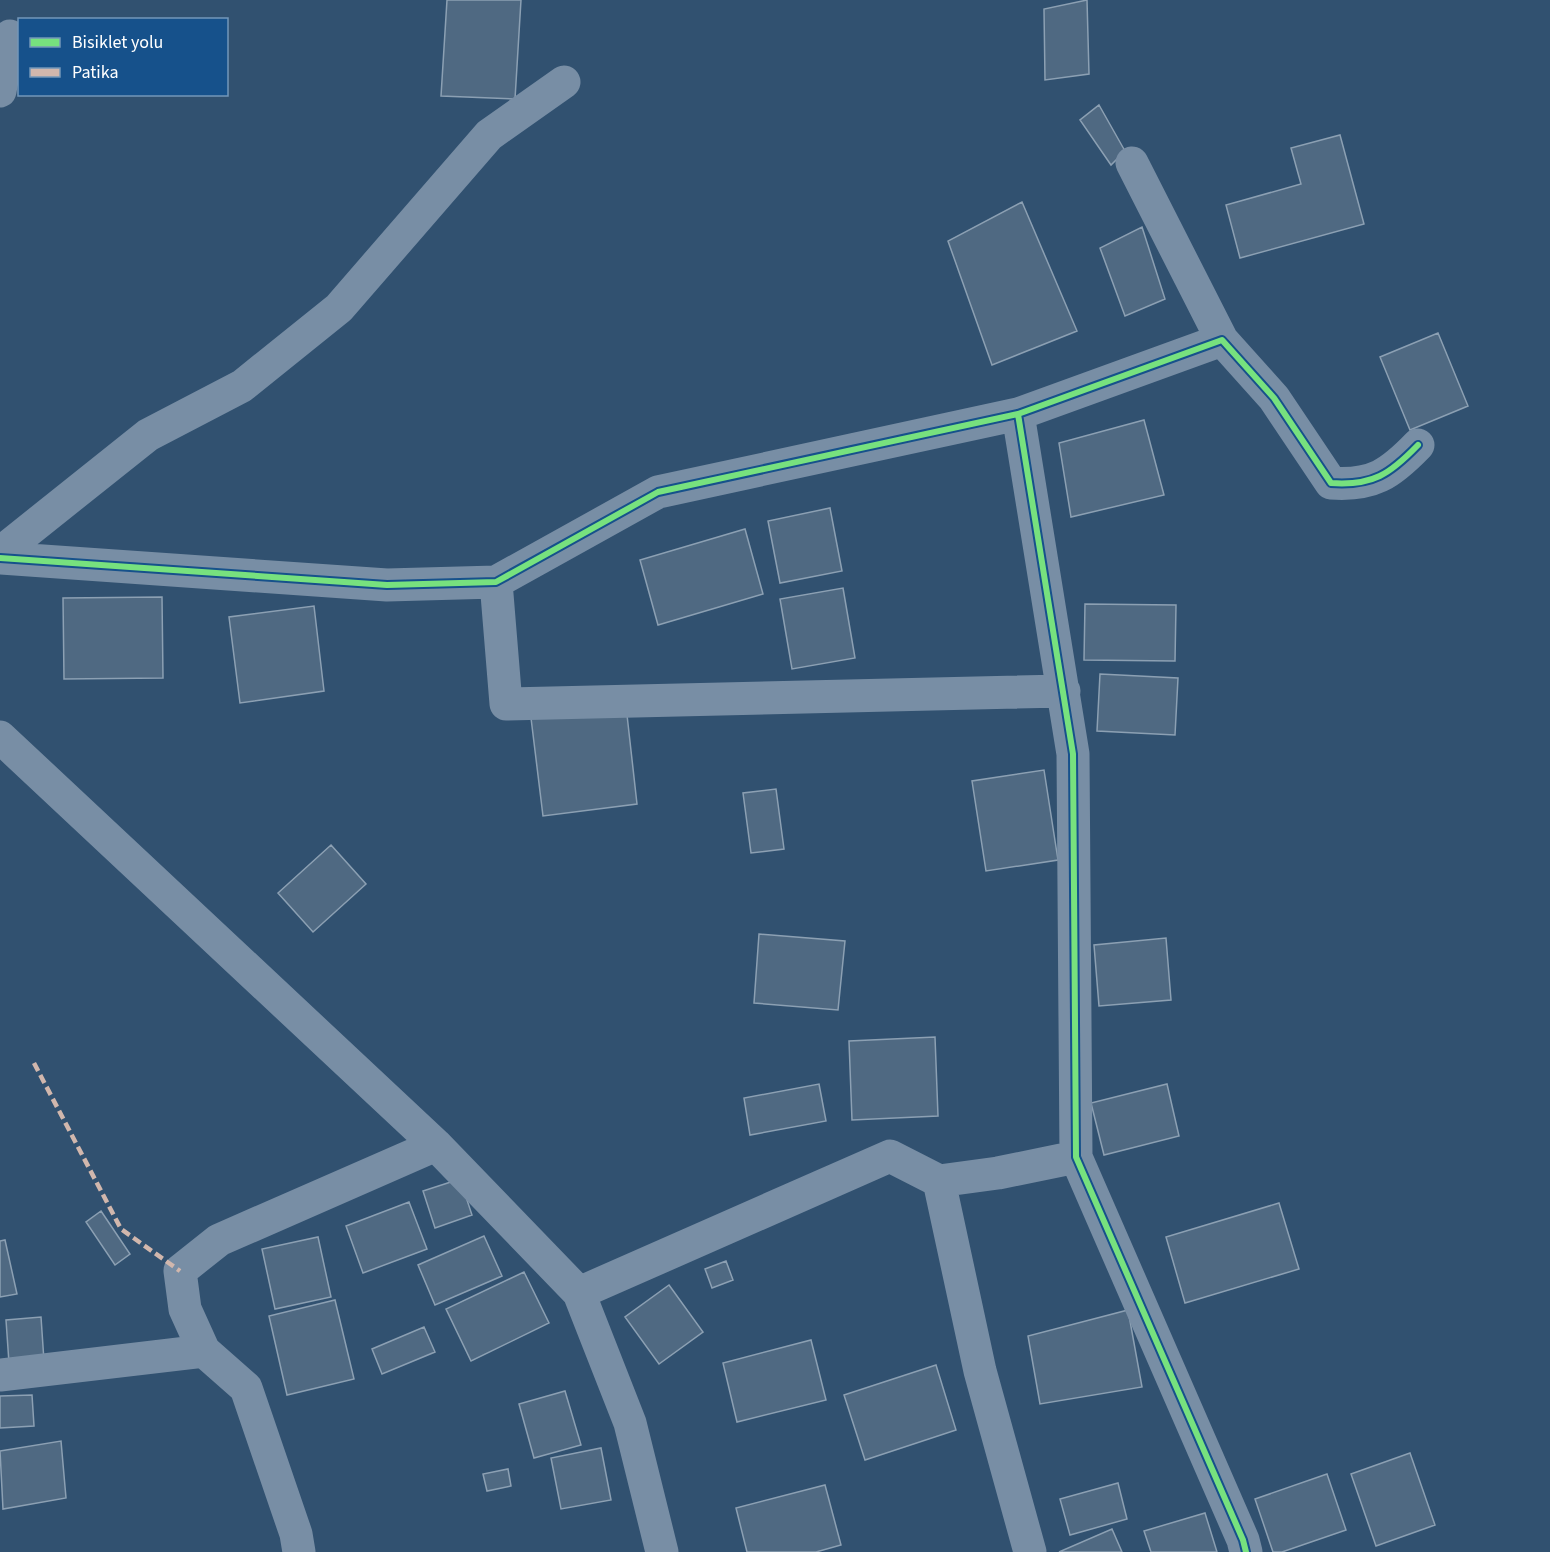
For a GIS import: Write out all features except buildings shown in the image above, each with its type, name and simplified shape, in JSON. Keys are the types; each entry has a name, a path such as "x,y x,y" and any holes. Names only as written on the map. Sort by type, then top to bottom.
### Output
{"street":[{"path":"0,91 10,36"},
{"path":"0,553 148,435 242,386 339,308 489,135 564,82"},
{"path":"1132,163 1222,340 1274,398 1331,483 1358,485 1396,468 1418,445"},
{"path":"0,558 387,585 496,582 658,492 1018,414 1222,340"},
{"path":"1018,414 1073,754 1076,1157 1244,1540 1246,1552"},
{"path":"496,582 506,704 1064,691"},
{"path":"0,736 436,1145 579,1293 630,1423 662,1552"},
{"path":"299,1552 296,1534 246,1388 204,1351 185,1309 180,1271 219,1240 436,1145"},
{"path":"579,1293 890,1156 939,1181 998,1173 1076,1157"},
{"path":"939,1181 980,1371 1030,1552"},
{"path":"0,1375 204,1351"}],"marked path":[{"path":"34,1063 121,1229 180,1271"}],"cycle path":[{"path":"0,558 387,585 496,582 658,492 1018,414 1222,340 1274,398 1331,483 1358,482 1380,476 1398,464 1418,445"},
{"path":"1018,414 1073,754 1076,1157 1243,1540 1246,1552"}]}
